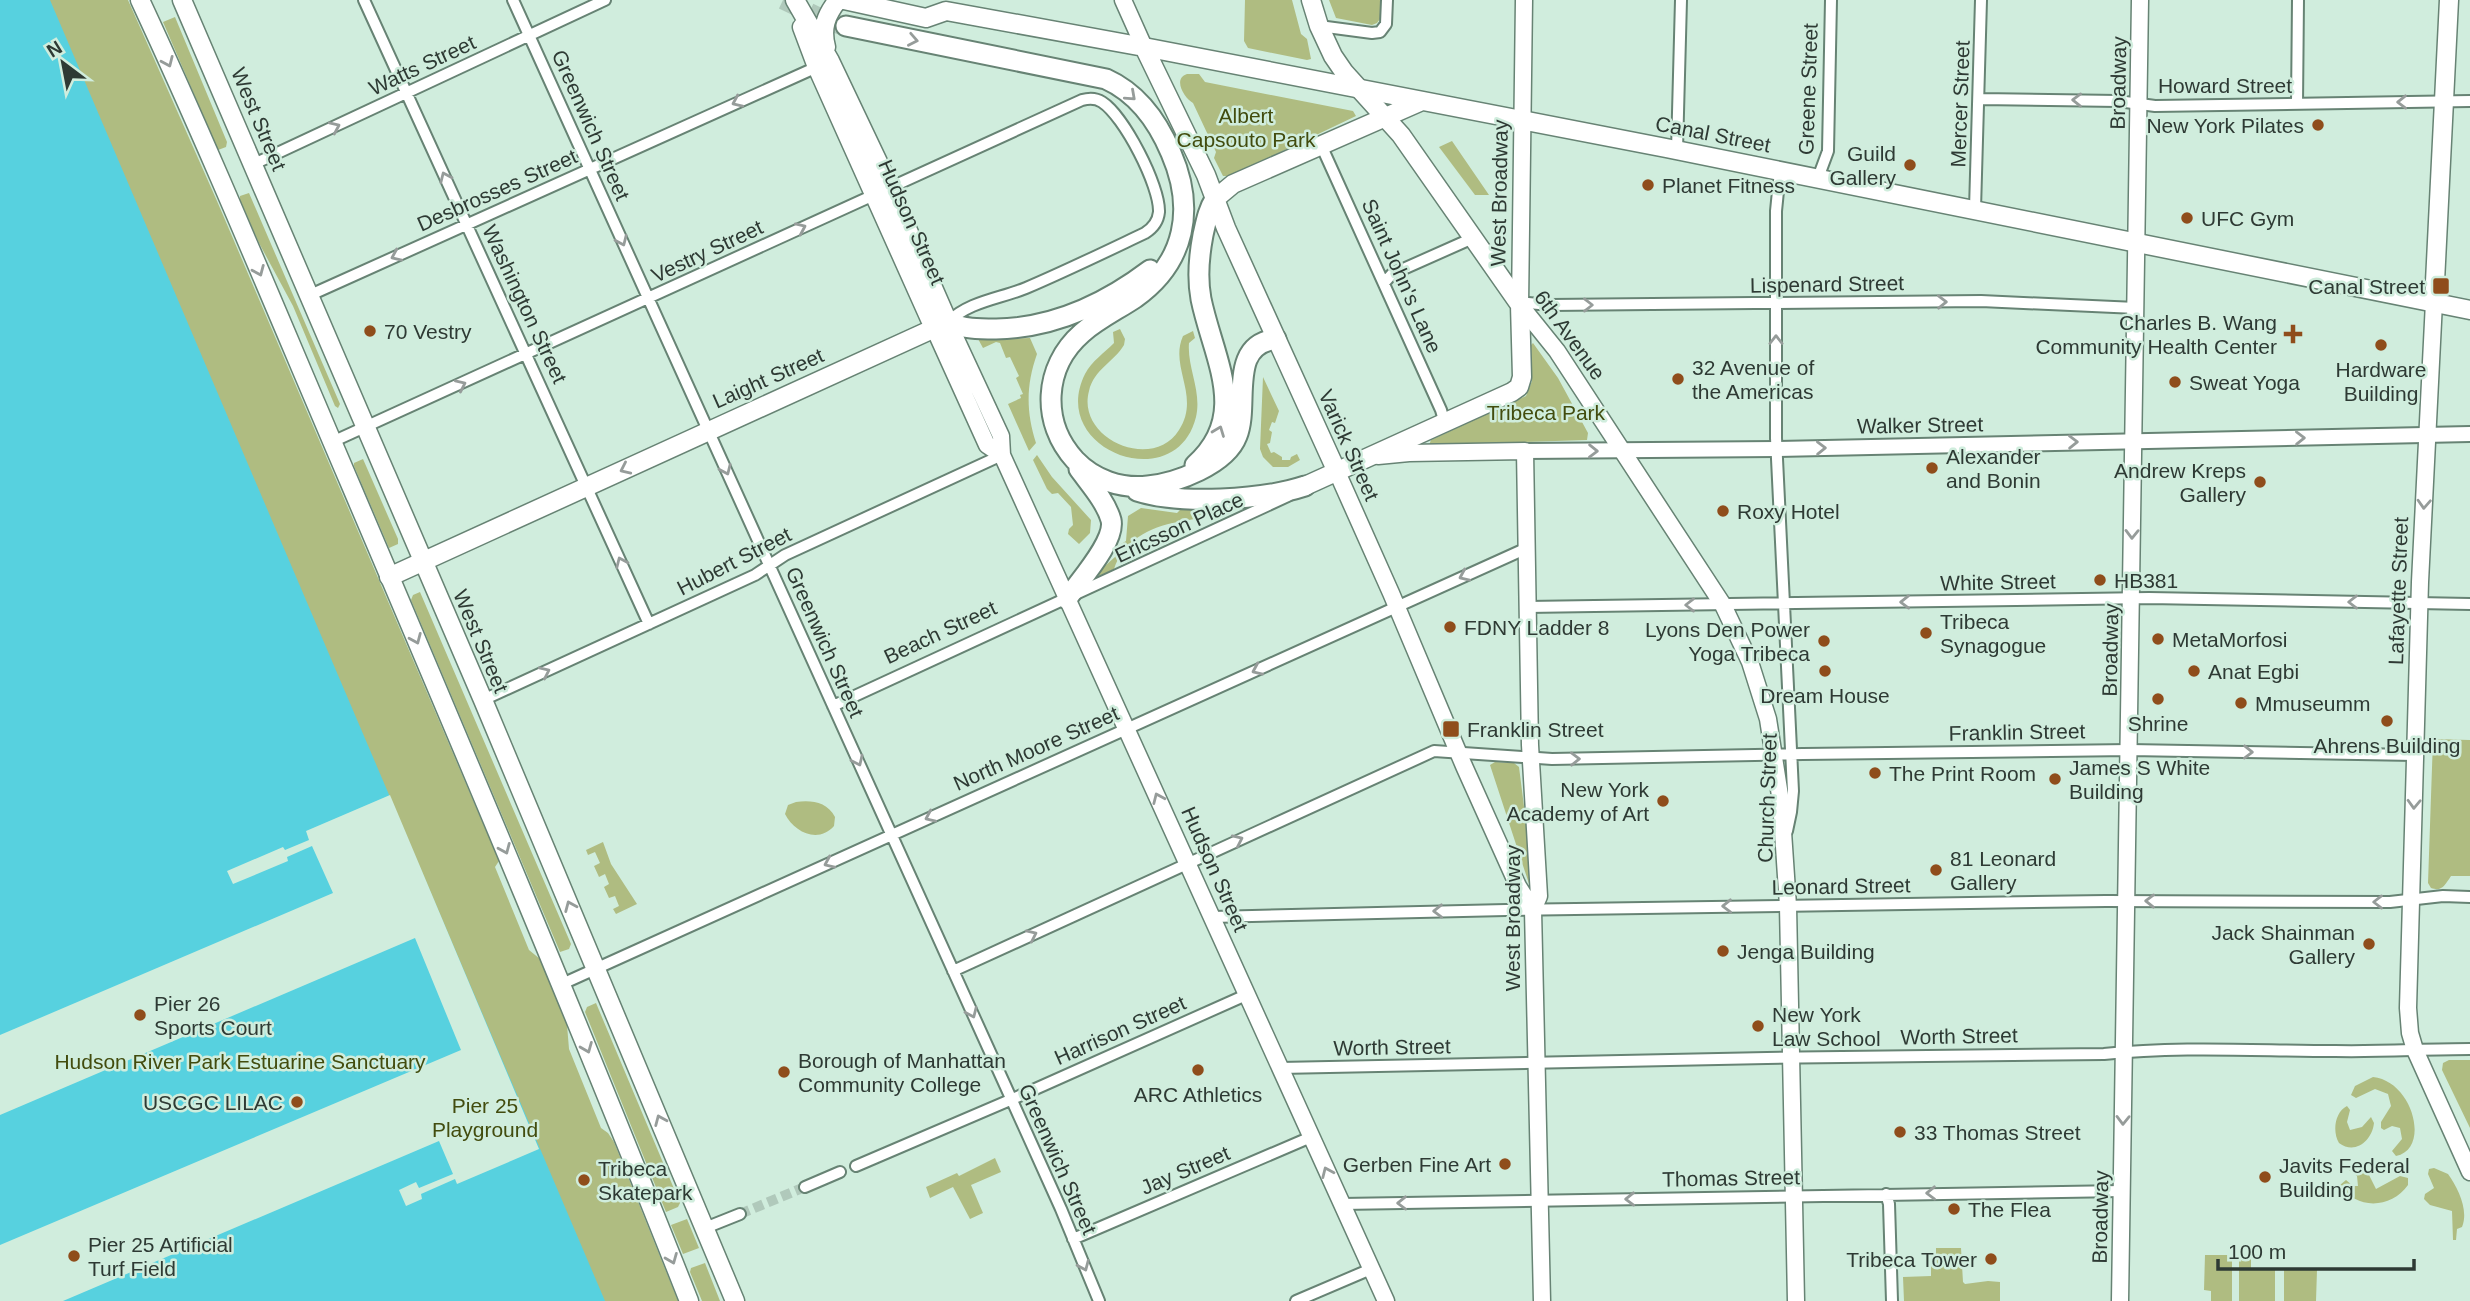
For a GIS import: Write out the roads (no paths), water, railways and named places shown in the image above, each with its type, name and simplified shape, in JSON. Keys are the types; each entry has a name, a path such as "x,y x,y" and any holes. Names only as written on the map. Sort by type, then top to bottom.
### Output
{"highway":[{"path":"846,26 1086,74 1117,84 1131,94 1145,110 1165,139 1174,160 1182,184 1185,207 1179,243 1168,265 1153,283 1134,299 1084,331 1069,346 1059,362 1053,380 1051,405 1055,428 1106,508 1112,525 1106,544 1067,599"},
{"path":"1174,480 1210,450 1221,428 1226,406 1222,371 1199,286 1202,242 1208,211 1215,199"},
{"path":"941,325 987,329 1053,322 1130,285 1179,243"},
{"path":"1125,486 1150,486 1174,480 1215,462 1234,444 1242,419 1243,375 1247,355 1259,343 1276,339"},
{"path":"1066,449 1089,472 1103,480 1147,494 1183,498 1270,494 1306,486"}],"main road":[{"path":"140,0 332,442 562,985 689,1301"},
{"name":"West Street","path":"183,0 483,700 735,1301"},
{"name":"Hudson Street","path":"793,0 941,325 1001,436 1002,455 1386,1301"},
{"path":"823,64 825,22 828,12 838,0"},
{"name":"Canal Street","path":"844,0 926,18 941,6 1975,209 2470,310"},
{"name":"Varick Street","path":"1123,0 1206,175 1223,223 1396,607 1458,753 1518,886 1533,910"},
{"name":"6th Avenue","path":"1311,0 1333,56 1386,117 1520,305 1557,351 1723,605 1743,646 1783,754 1784,838"},
{"name":"West Broadway","path":"1440,425 1512,392 1519,387 1522,377 1520,305 1524,0"},
{"name":"Broadway","path":"2120,1301 2140,0"},
{"name":"Lafayette Street","path":"2449,0 2420,603 2408,1014 2415,1051 2470,1172"},
{"path":"1215,199 1230,186 1422,101"},
{"name":"Laight Street","path":"389,577 941,325"},
{"path":"1306,486 1440,425"},
{"name":"West Broadway","path":"1525,451 1531,758 1539,896 1533,910 1542,1301"},
{"name":"Walker Street","path":"1372,456 1525,451"},
{"name":"Church Street","path":"1784,838 1788,906 1796,1301"}],"street":[{"name":"Washington Street","path":"364,0 649,624"},
{"name":"Greenwich Street","path":"513,0 953,971 1099,1301"},
{"name":"Watts Street","path":"254,164 605,0"},
{"path":"1319,26 1380,32 1386,24 1387,0"},
{"path":"1677,150 1681,0"},
{"name":"Greene Street","path":"1818,178 1828,151 1830,0"},
{"name":"Mercer Street","path":"1975,209 1981,0"},
{"path":"2297,104 2298,0"},
{"name":"Desbrosses Street","path":"308,296 823,64"},
{"name":"Howard Street","path":"1980,99 2118,101 2155,106 2470,102"},
{"name":"Vestry Street","path":"332,442 1082,100 1098,100 1118,118 1154,188 1158,216"},
{"name":"Saint John's Lane","path":"1321,145 1443,414 1440,425"},
{"name":"Church Street","path":"1780,171 1777,199 1776,449 1783,604 1783,754"},
{"name":"Laight Street","path":"941,325 976,304 1027,287 1144,233 1154,226 1158,216"},
{"path":"1384,284 1392,274 1473,238"},
{"name":"Lispenard Street","path":"1520,305 1981,301 2136,307"},
{"name":"Walker Street","path":"1525,451 1776,449 2470,434"},
{"name":"Hubert Street","path":"483,700 755,575 785,555 1002,455"},
{"name":"Ericsson Place","path":"1067,599 1271,506 1306,486"},
{"name":"North Moore Street","path":"562,985 1527,548"},
{"name":"Beach Street","path":"833,706 1067,599"},
{"name":"White Street","path":"1527,607 2131,599 2470,604"},
{"name":"Franklin Street","path":"953,971 1438,751 1531,758 2130,750 2415,755"},
{"name":"Leonard Street","path":"1212,917 2127,901 2390,902 2444,896 2470,897"},
{"name":"Harrison Street","path":"856,1166 1246,995"},
{"name":"Worth Street","path":"1280,1068 2260,1049 2470,1049"},
{"name":"Jay Street","path":"1073,1239 1311,1136"},
{"path":"804,1187 840,1172"},
{"name":"Thomas Street","path":"1342,1204 2122,1191"},
{"path":"1886,1194 1889,1204 1892,1301"},
{"path":"705,1228 740,1214"},
{"path":"1296,1301 1371,1269"}],"water":[{"name":"Hudson River Park Estuarine Sanctuary","path":"0,0 50,0 605,1301 0,1301"}],"tunnel":[{"path":"783,0 843,26"},
{"path":"740,1214 805,1187"}],"place":[{"name":"New York Pilates","path":"2318,125"},
{"name":"Guild Gallery","path":"1910,165"},
{"name":"Planet Fitness","path":"1648,185"},
{"name":"UFC Gym","path":"2187,218"},
{"name":"Canal Street","path":"2441,286"},
{"name":"70 Vestry","path":"370,331"},
{"name":"Charles B. Wang Community Health Center","path":"2293,334"},
{"name":"Hardware Building","path":"2381,345"},
{"name":"32 Avenue of the Americas","path":"1678,379"},
{"name":"Sweat Yoga","path":"2175,382"},
{"name":"Alexander and Bonin","path":"1932,468"},
{"name":"Andrew Kreps Gallery","path":"2260,482"},
{"name":"Roxy Hotel","path":"1723,511"},
{"name":"HB381","path":"2100,580"},
{"name":"FDNY Ladder 8","path":"1450,627"},
{"name":"Tribeca Synagogue","path":"1926,633"},
{"name":"MetaMorfosi","path":"2158,639"},
{"name":"Lyons Den Power Yoga Tribeca","path":"1824,641"},
{"name":"Dream House","path":"1825,671"},
{"name":"Anat Egbi","path":"2194,671"},
{"name":"Shrine","path":"2158,699"},
{"name":"Mmuseumm","path":"2241,703"},
{"name":"Ahrens Building","path":"2387,721"},
{"name":"Franklin Street","path":"1451,729"},
{"name":"The Print Room","path":"1875,773"},
{"name":"James S White Building","path":"2055,779"},
{"name":"New York Academy of Art","path":"1663,801"},
{"name":"81 Leonard Gallery","path":"1936,870"},
{"name":"Jack Shainman Gallery","path":"2369,944"},
{"name":"Jenga Building","path":"1723,951"},
{"name":"Pier 26 Sports Court","path":"140,1015"},
{"name":"New York Law School","path":"1758,1026"},
{"name":"ARC Athletics","path":"1198,1070"},
{"name":"Borough of Manhattan Community College","path":"784,1072"},
{"name":"USCGC LILAC","path":"297,1102"},
{"name":"33 Thomas Street","path":"1900,1132"},
{"name":"Gerben Fine Art","path":"1505,1164"},
{"name":"Javits Federal Building","path":"2265,1177"},
{"name":"Tribeca Skatepark","path":"584,1180"},
{"name":"The Flea","path":"1954,1209"},
{"name":"Pier 25 Artificial Turf Field","path":"74,1256"},
{"name":"Tribeca Tower","path":"1991,1259"}],"park label":[{"name":"Albert Capsouto Park","path":"1246,127"},
{"name":"Tribeca Park","path":"1546,412"},
{"name":"Pier 25 Playground","path":"485,1117"}]}
